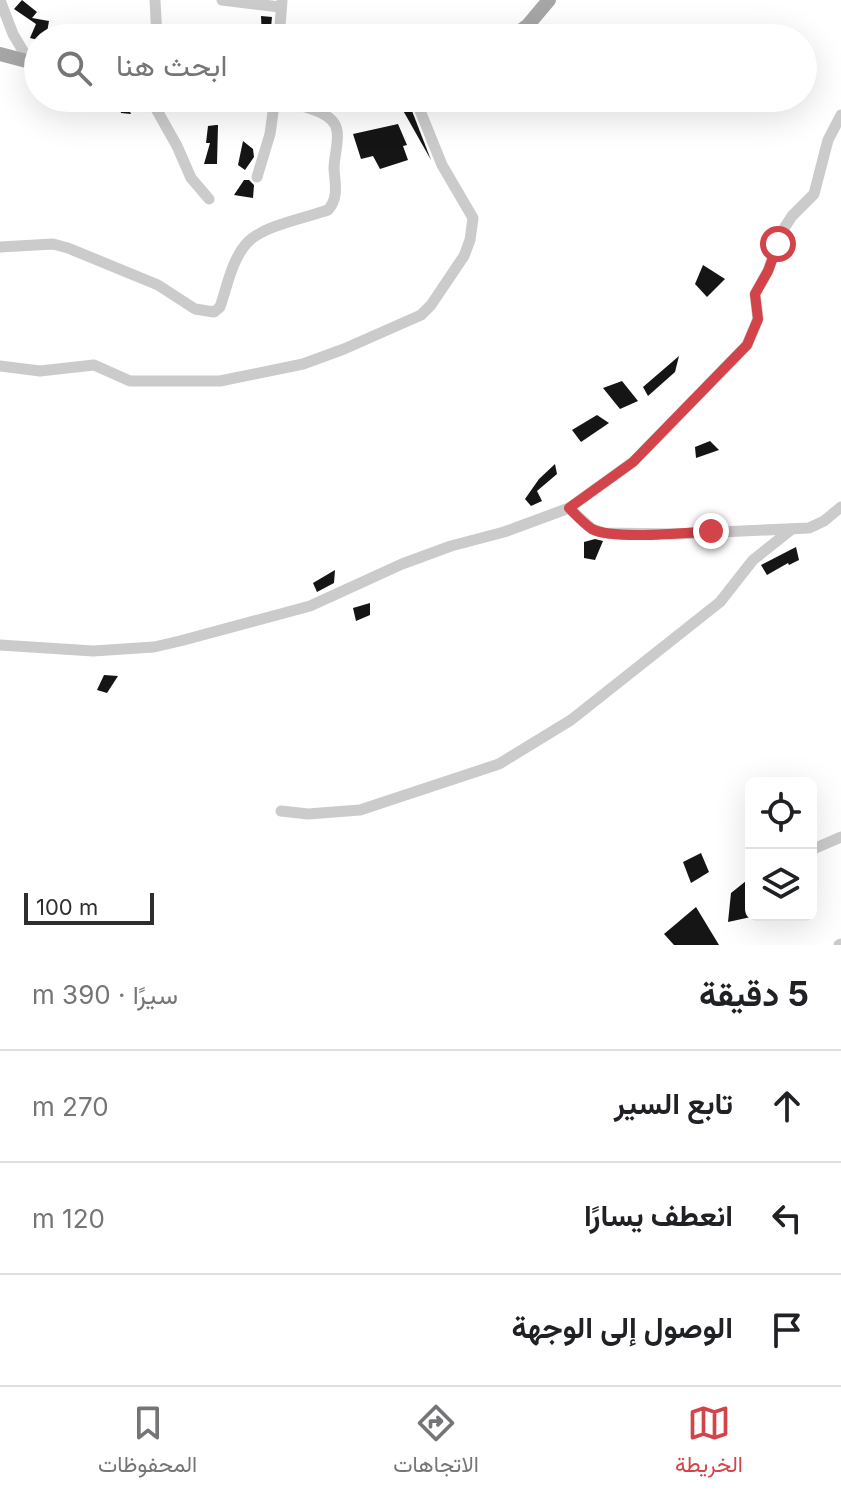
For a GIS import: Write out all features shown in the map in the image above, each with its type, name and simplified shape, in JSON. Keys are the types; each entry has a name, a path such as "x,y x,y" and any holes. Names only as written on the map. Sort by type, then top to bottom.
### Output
{"main road":[{"path":"529,24 549,0"},
{"path":"0,54 24,61"}],"street":[{"path":"0,0 13,34 24,50"},
{"path":"225,0 281,4 280,24"},
{"path":"158,24 159,1"},
{"path":"158,112 191,178 209,199"},
{"path":"257,177 273,112"},
{"path":"0,247 53,244 68,248 158,285 195,309 214,312 220,307 248,241 261,232 328,210 333,204 338,136 335,124 319,112"},
{"path":"0,366 40,371 94,365 130,381 220,381 303,364 421,315 464,256 473,218 442,165 421,112"},
{"path":"0,645 93,651 154,647 180,641 310,606 402,564 569,508 633,462 747,345 758,319 755,294 768,271 781,233 792,216 814,194 828,140 841,115"},
{"path":"569,508 592,529 604,533 676,534 792,529 816,525 841,507"},
{"path":"281,811 327,814 360,810 499,764 571,720 720,602 753,560 792,529"},
{"path":"813,849 841,837"}],"building":[{"path":"22,0 37,12 32,18 49,21 48,24 36,24 14,9"},
{"path":"261,16 272,17 271,24 261,24"},
{"path":"404,112 412,112 431,160"},
{"path":"398,124 407,145 403,146 408,160 380,169 373,156 361,159 353,134"},
{"path":"218,125 217,164 204,164 210,143 206,143 208,126"},
{"path":"243,141 253,149 254,157 245,170 238,165"},
{"path":"244,180 254,185 253,198 234,195"},
{"path":"703,265 725,279 707,297 695,284"},
{"path":"679,356 675,372 648,396 643,387"},
{"path":"622,381 638,401 620,409 603,388"},
{"path":"597,415 609,423 581,442 572,430"},
{"path":"710,441 719,450 696,458 695,447"},
{"path":"555,464 557,474 537,491 542,501 531,506 525,499"},
{"path":"595,539 603,541 595,560 584,558 584,542"},
{"path":"796,547 799,560 767,575 761,565"},
{"path":"335,570 334,583 317,592 313,583"},
{"path":"370,603 370,615 356,621 353,608"},
{"path":"104,675 118,676 107,693 97,690"},
{"path":"701,853 709,872 691,883 683,862"},
{"path":"745,882 745,918 728,922 731,893"},
{"path":"696,907 719,945 674,945 664,934"}],"route":[{"path":"711,531 604,533 592,529 569,508 633,462 738,357 753,336 759,312 755,294 778,244"}]}
